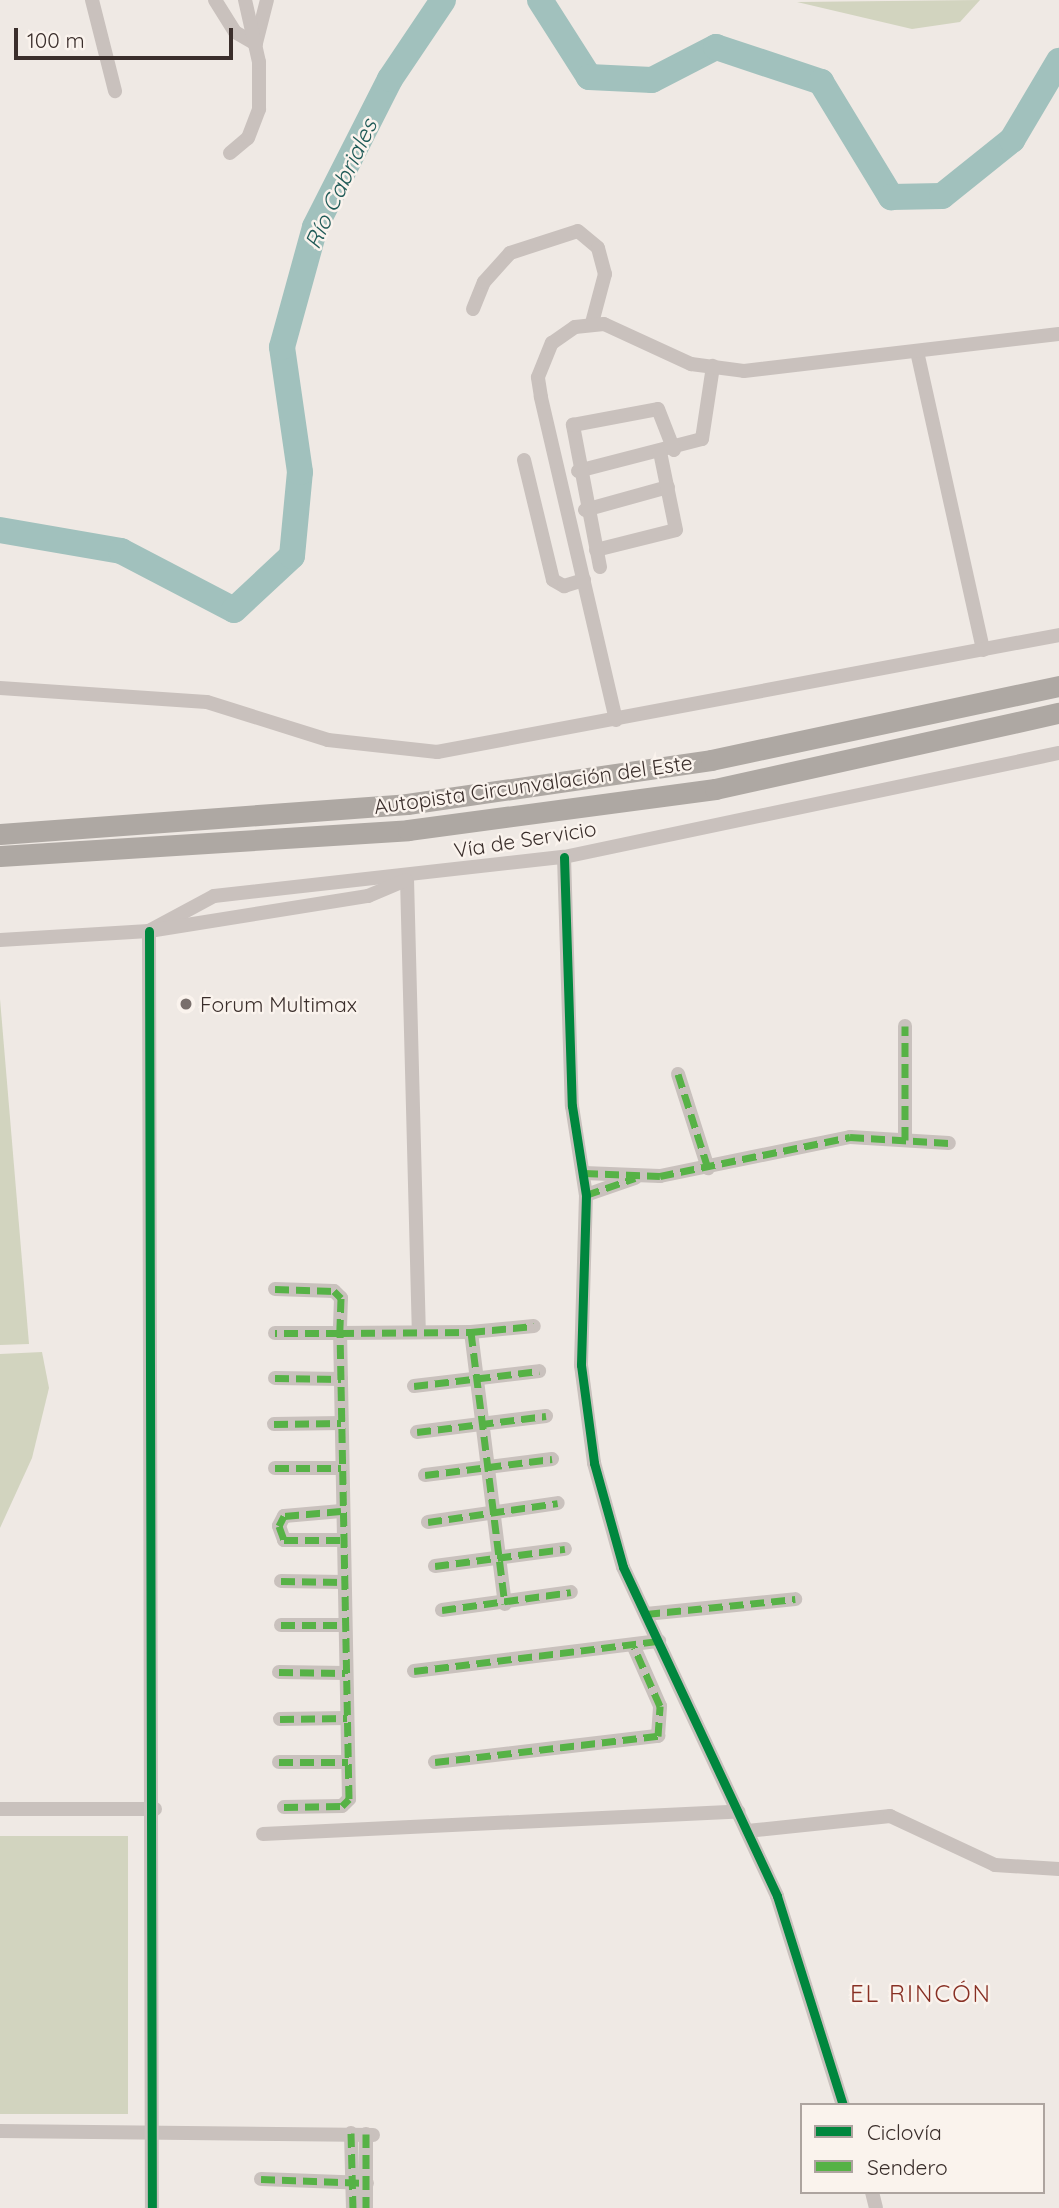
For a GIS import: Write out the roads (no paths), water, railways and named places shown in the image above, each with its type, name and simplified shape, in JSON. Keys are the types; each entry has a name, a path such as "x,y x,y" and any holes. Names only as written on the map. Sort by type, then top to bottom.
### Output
{"highway":[{"name":"Autopista Circunvalación del Este","path":"0,834 421,802 711,760 1059,686"},
{"name":"Autopista Circunvalación del Este","path":"0,856 408,830 715,789 1059,713"},
{"path":"0,865 40,854"}],"street":[{"path":"92,0 115,91"},
{"path":"215,0 235,32 256,44"},
{"path":"230,153 248,138 259,109 256,44 245,0"},
{"path":"256,44 267,0"},
{"path":"473,309 484,282 510,253 578,231 598,248 606,274 592,323"},
{"path":"616,720 538,377 552,343 592,323 713,366 787,370 918,356 1059,334"},
{"path":"918,356 983,650"},
{"path":"578,471 667,451 704,435 713,366"},
{"path":"596,550 676,530 668,487 667,451 658,409 580,421 572,433 585,510 600,567"},
{"path":"524,460 553,580 565,586 584,580"},
{"path":"585,510 668,487"},
{"path":"0,688 207,702 328,740 424,751 539,738 616,720 1059,635"},
{"name":"Vía de Servicio","path":"0,940 149,931 214,896 374,875 407,879 564,857 1059,752"},
{"path":"564,857 572,1106 586,1195 581,1365 592,1453 623,1567 777,1896 842,2103"},
{"path":"152,2208 155,1809 149,931 248,910 368,896 407,879 419,1330"},
{"path":"248,910 253,890"},
{"path":"905,1026 905,1140"},
{"path":"678,1074 708,1168"},
{"path":"586,1195 635,1178 708,1168 820,1140 949,1143"},
{"path":"584,1173 635,1178"},
{"path":"275,1289 340,1292 341,1511 348,1805 284,1807"},
{"path":"275,1333 340,1334 419,1330 471,1332 534,1326"},
{"path":"471,1332 505,1604"},
{"path":"414,1386 539,1371"},
{"path":"275,1378 341,1379"},
{"path":"417,1432 546,1416"},
{"path":"274,1424 341,1423"},
{"path":"425,1475 552,1459"},
{"path":"275,1468 341,1468"},
{"path":"428,1522 558,1503"},
{"path":"341,1511 284,1516 279,1526 284,1539 342,1540"},
{"path":"435,1566 565,1549"},
{"path":"281,1581 343,1582"},
{"path":"442,1609 505,1604 571,1592"},
{"path":"646,1614 795,1599"},
{"path":"281,1625 345,1625"},
{"path":"414,1671 634,1647 659,1641"},
{"path":"435,1762 657,1736 660,1706 634,1647"},
{"path":"279,1672 345,1672"},
{"path":"280,1719 347,1718"},
{"path":"279,1762 348,1762"},
{"path":"0,1810 155,1809"},
{"path":"263,1834 738,1812"},
{"path":"747,1831 890,1816 995,1865 1059,1869"},
{"path":"0,2131 153,2129 370,2134 353,2208"},
{"path":"351,2133 366,2208"},
{"path":"261,2179 360,2182"}],"waterway":[{"name":"Río Cabriales","path":"0,530 121,551 234,610 292,556 300,472 282,347 315,227 390,79 443,0"},
{"name":"Río Cabriales","path":"540,0 589,77 652,80 716,47 821,82 891,197 942,196 1012,140 1059,61"}],"place":[{"name":"Forum Multimax","path":"186,1004"}],"district":[{"name":"EL RINCÓN","path":"921,1994"}]}
